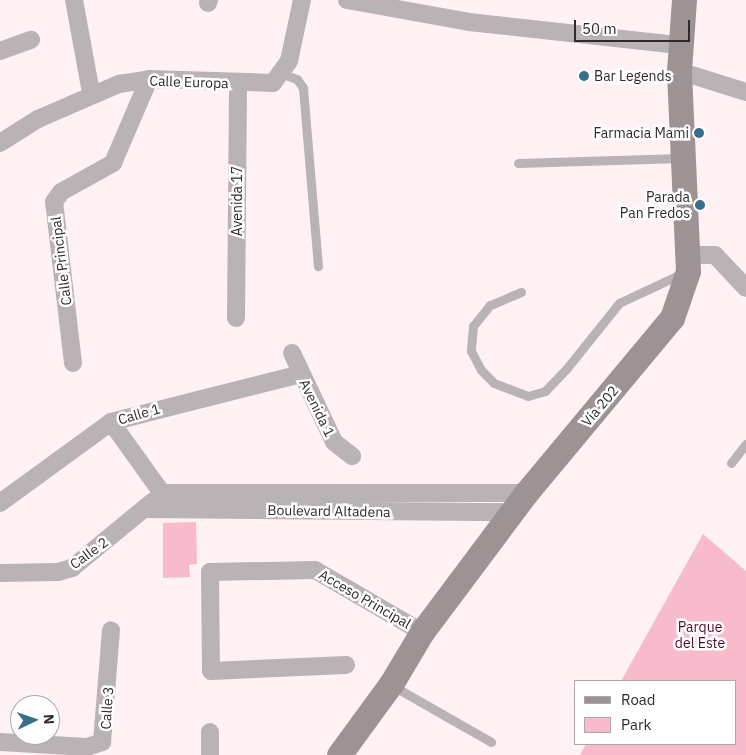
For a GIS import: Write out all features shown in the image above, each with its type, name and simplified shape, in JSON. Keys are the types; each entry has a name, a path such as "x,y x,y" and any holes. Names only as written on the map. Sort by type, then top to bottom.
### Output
{"main road":[{"name":"Vía 202","path":"339,755 391,684 422,632 520,502 663,330 684,290 688,263 679,45 684,0"}],"street":[{"path":"74,0 91,93"},
{"path":"283,74 302,0"},
{"path":"347,0 494,25 679,45"},
{"path":"0,51 30,40"},
{"path":"679,71 746,92"},
{"name":"Calle Europa","path":"0,142 91,93 149,79 238,84 273,83 283,74"},
{"name":"Calle Principal","path":"73,363 54,202 61,192 113,163 149,79"},
{"name":"Avenida 17","path":"236,318 238,84"},
{"path":"688,263 715,255 746,288"},
{"name":"Avenida 1","path":"292,353 334,442 352,456"},
{"name":"Calle 1","path":"0,503 111,422 301,374"},
{"path":"111,422 162,493"},
{"name":"Boulevard Altadena","path":"162,493 414,511 520,502"},
{"name":"Calle 2","path":"0,573 58,572 72,568 162,493"},
{"path":"414,493 414,511"},
{"name":"Boulevard Altadena","path":"145,509 290,502 414,493 520,502"},
{"name":"Acceso Principal","path":"346,665 211,671 210,572 316,570 422,632"},
{"name":"Calle 3","path":"0,742 87,747 102,742 111,630"},
{"path":"210,732 210,755"}],"lane":[{"path":"283,74 298,79 303,88 318,266"},
{"path":"518,163 684,158"},
{"path":"521,292 490,305 473,326 471,352 480,370 494,383 528,396 551,385 619,302 688,263"},
{"path":"731,463 746,444"},
{"path":"391,684 491,742"}],"green space":[{"path":"196,522 197,564 189,565 190,577 163,578 163,523"},
{"name":"Parque del Este","path":"703,534 746,571 746,755 580,755 585,745 736,745 736,680 622,680"}],"place":[{"name":"Bar Legends","path":"584,76"},
{"name":"Farmacia Mami","path":"699,133"},
{"name":"Parada Pan Fredos","path":"700,205"}]}
